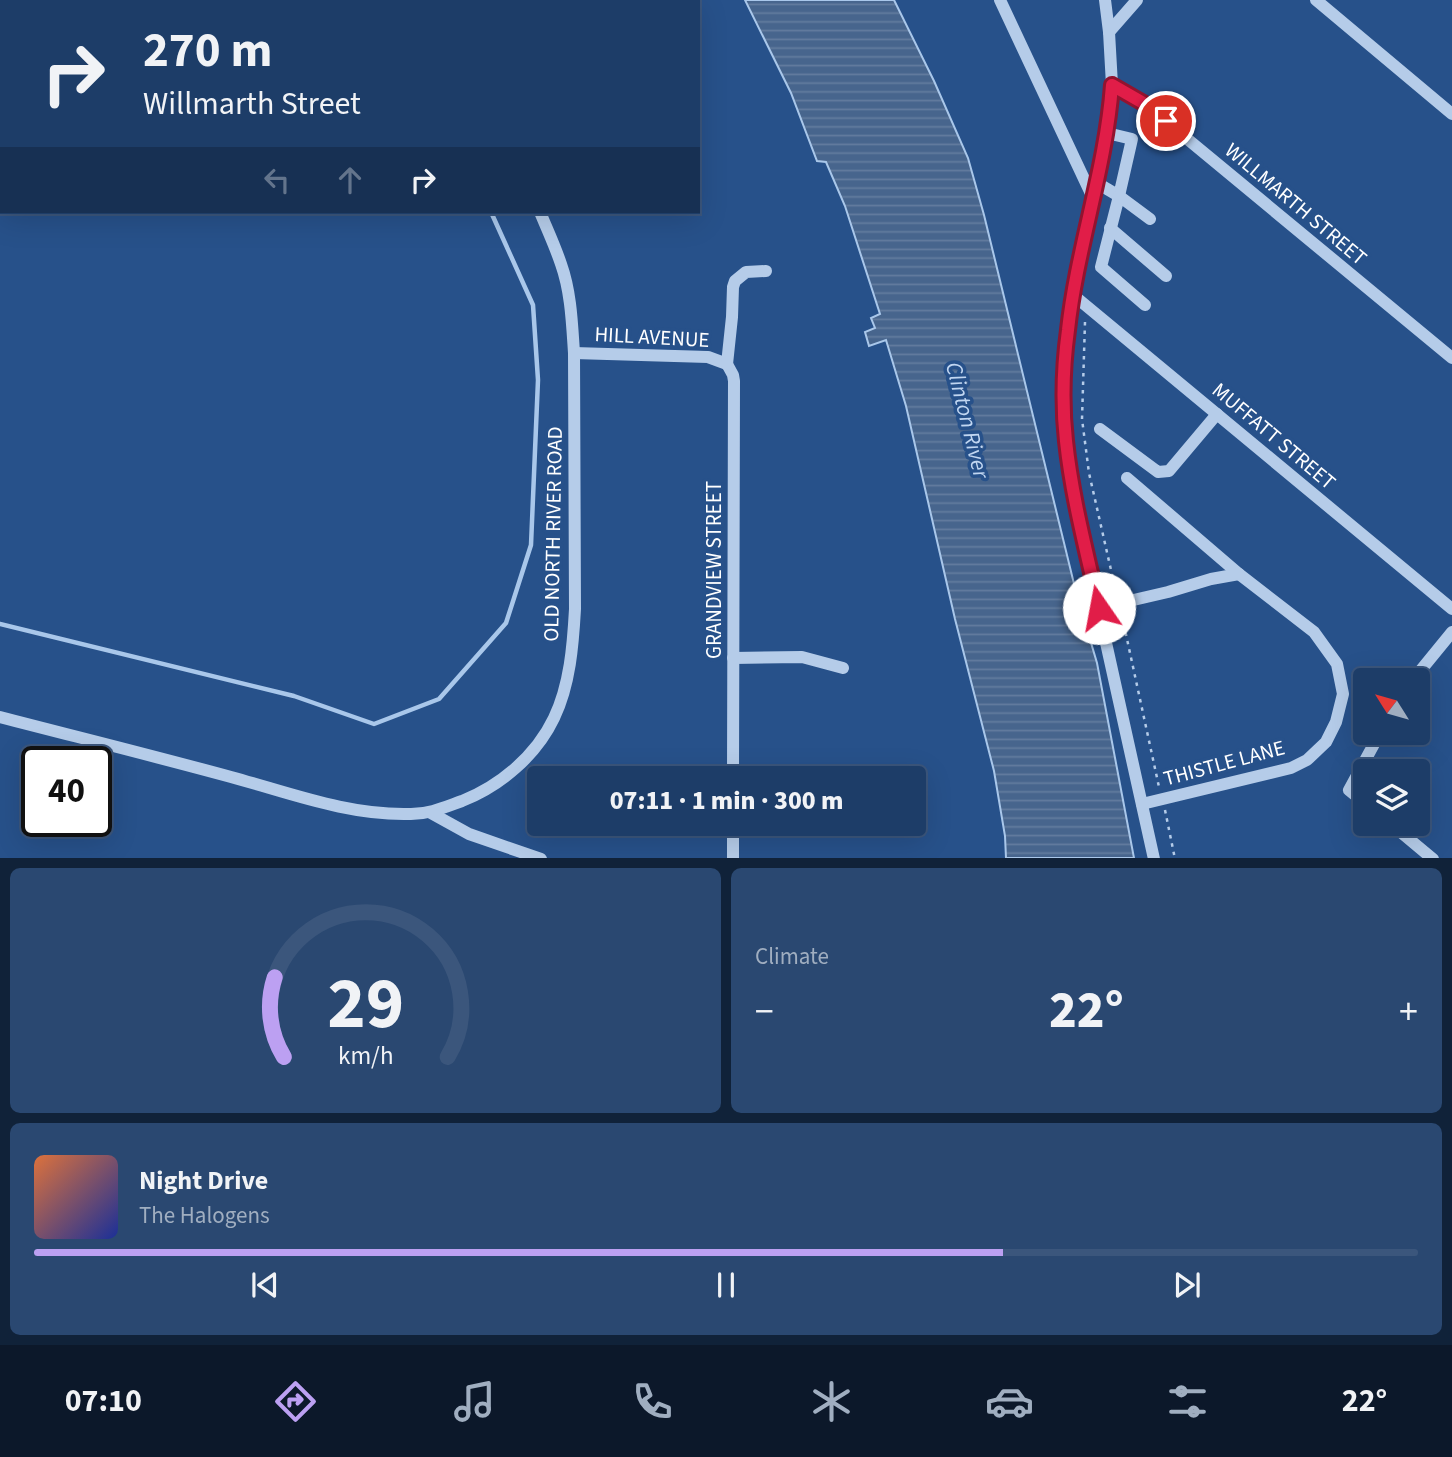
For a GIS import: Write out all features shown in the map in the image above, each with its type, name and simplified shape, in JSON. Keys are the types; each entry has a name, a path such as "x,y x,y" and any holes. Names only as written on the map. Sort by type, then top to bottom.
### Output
{"street":[{"path":"1000,0 1093,198"},
{"path":"1105,0 1112,85 1107,133 1072,293 1065,366 1066,441 1077,509 1154,858"},
{"path":"1109,32 1137,0"},
{"path":"1317,0 1452,114"},
{"name":"WILLMARTH STREET","path":"1112,85 1145,104 1452,358"},
{"path":"1107,133 1132,139 1101,267 1145,305"},
{"path":"1097,183 1150,219"},
{"name":"OLD NORTH RIVER ROAD","path":"0,718 233,777 325,804 387,814 431,813 472,797 510,773 537,744 555,717 568,676 574,632 572,316 561,264 541,214"},
{"path":"1110,228 1166,276"},
{"name":"GRANDVIEW STREET","path":"733,766 734,381 727,364 733,287 746,272 766,271"},
{"name":"MUFFATT STREET","path":"1072,293 1452,609"},
{"name":"HILL AVENUE","path":"574,353 708,357 727,364"},
{"path":"1100,429 1158,472 1170,471 1217,414"},
{"name":"THISTLE LANE","path":"1127,478 1239,574 1314,632 1337,664 1343,694 1336,722 1326,742 1307,760 1291,768 1142,804"},
{"path":"1099,608 1239,574"},
{"path":"1423,668 1452,632"},
{"path":"733,658 802,657 843,668"},
{"path":"431,813 469,834 538,858"},
{"path":"733,836 733,858"},
{"path":"1405,836 1432,858"}],"path":[{"path":"1086,305 1082,419 1089,472 1175,858"}],"water":[{"name":"Clinton River","path":"745,0 894,0 934,81 968,158 984,215 1076,592 1097,663 1134,858 1006,858 994,771 955,619 906,406 886,340 869,346 865,332 875,328 871,318 880,314 845,206 826,162 817,161 791,93"}],"waterway":[{"path":"0,624 294,696 374,724 439,699 506,623 531,545 538,380 533,305 492,214"}],"route":[{"path":"1099,608 1076,503 1066,441 1065,366 1072,293 1103,158 1112,85 1145,104 1166,121"}]}
